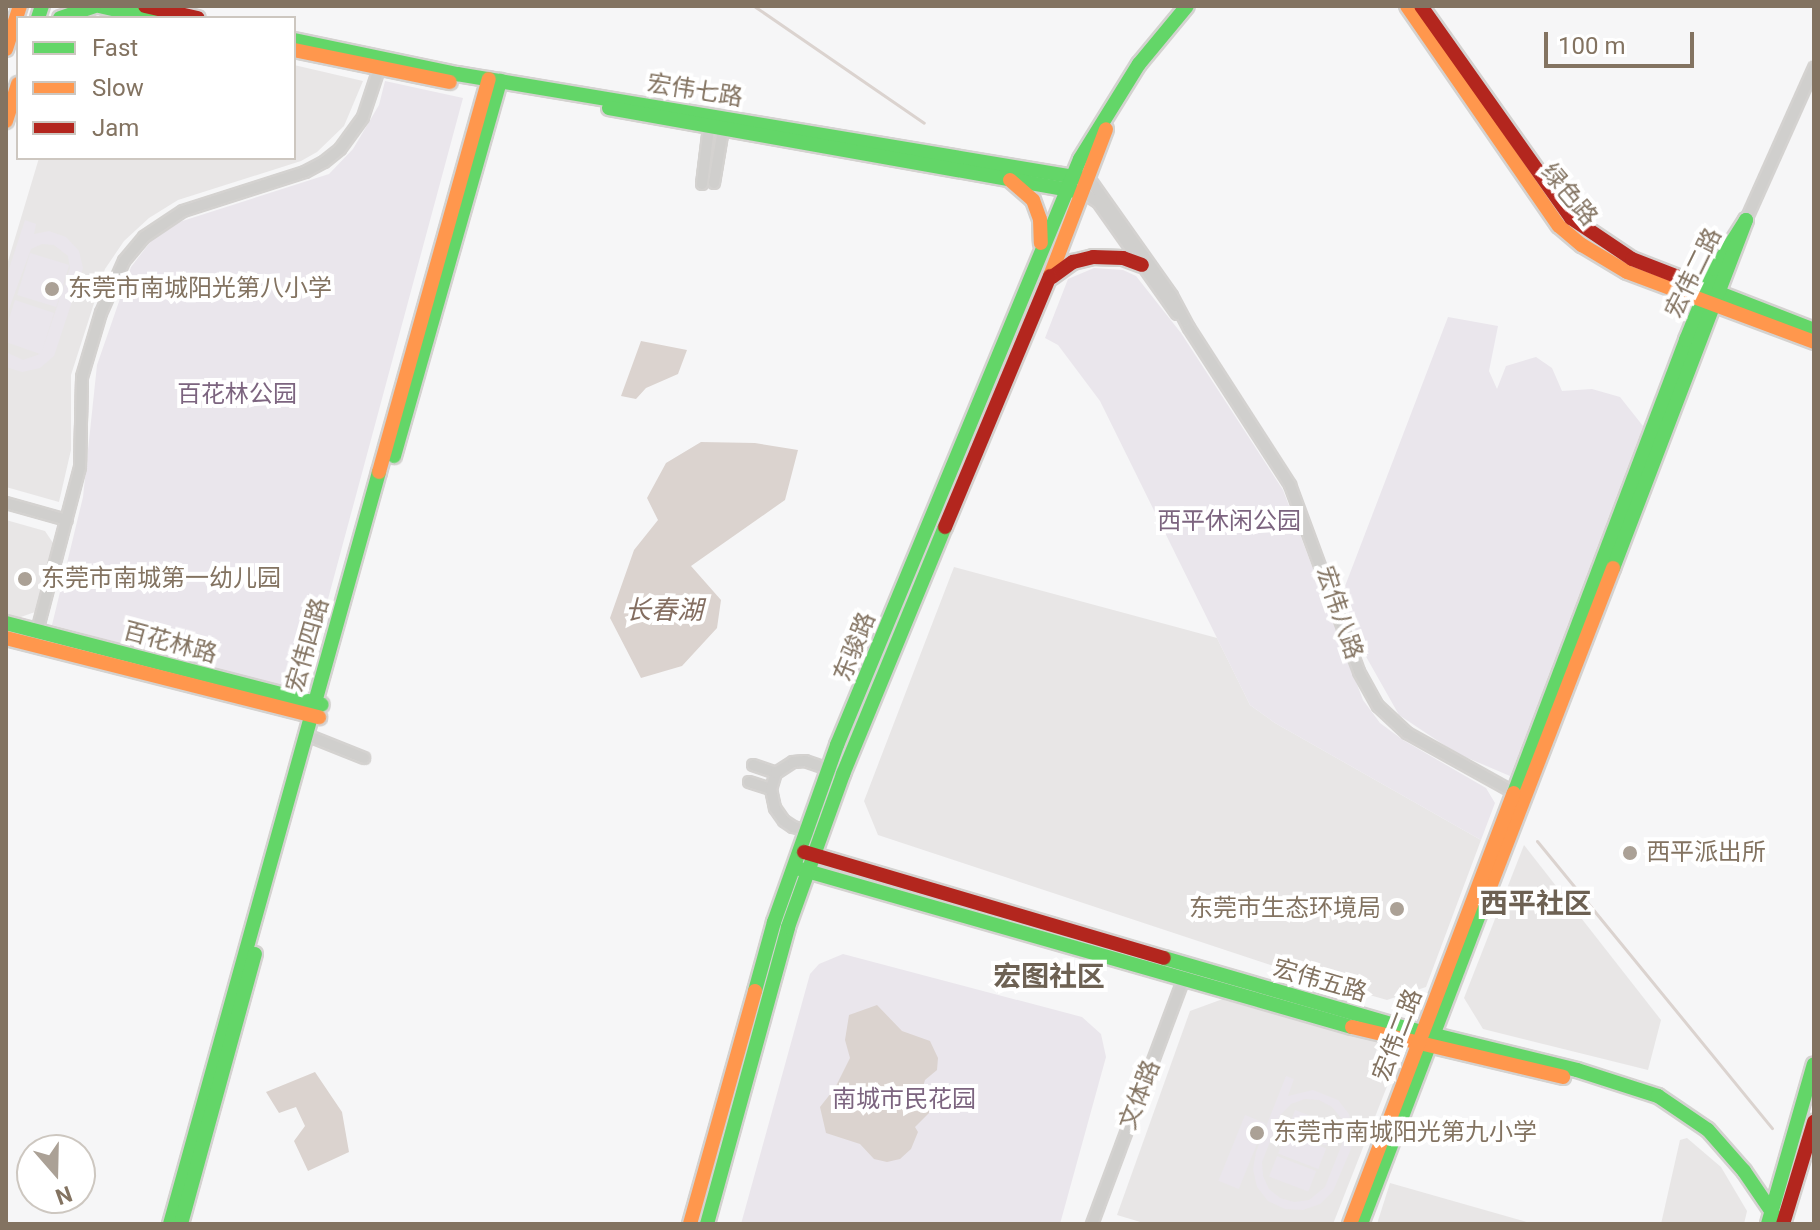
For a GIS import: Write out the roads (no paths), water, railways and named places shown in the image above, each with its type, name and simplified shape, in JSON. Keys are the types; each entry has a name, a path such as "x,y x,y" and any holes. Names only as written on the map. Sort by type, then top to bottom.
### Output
{"street":[{"path":"66,16 96,6 143,16"},
{"path":"145,6 189,16"},
{"name":"东骏路","path":"690,1224 761,967 1041,250 1069,183 1114,106 1158,38 1187,6"},
{"name":"绿色路","path":"1407,6 1559,226 1603,260 1814,330"},
{"name":"绿色路","path":"1421,6 1571,218 1632,259 1814,342"},
{"path":"6,47 16,18"},
{"path":"6,31 6,47"},
{"name":"宏伟七路","path":"296,40 716,128 1007,178 1069,183"},
{"name":"宏伟七路","path":"296,50 379,69 494,84 1087,186"},
{"path":"1746,220 1814,68"},
{"path":"35,638 80,467 82,377 101,313 124,261 144,237 183,211 305,172 324,162 340,149 363,117 379,69"},
{"name":"宏伟四路","path":"170,1224 494,84"},
{"path":"6,121 16,90"},
{"name":"东骏路","path":"836,771 1048,280 1087,186 1114,106"},
{"path":"708,183 716,128"},
{"path":"1007,178 1033,200 1040,219 1041,250"},
{"name":"宏伟八路","path":"1087,186 1189,328 1290,485 1371,696 1387,716 1407,733 1519,796"},
{"name":"宏伟八路","path":"1087,186 1172,296 1189,328"},
{"name":"宏伟二路","path":"1361,1224 1519,796 1711,297 1746,220"},
{"path":"1048,280 1064,267 1093,257 1123,258 1142,265"},
{"path":"6,503 67,520"},
{"name":"百花林路","path":"6,623 35,638 317,710"},
{"name":"百花林路","path":"6,638 35,638"},
{"name":"宏伟四路","path":"181,1224 314,738 317,710"},
{"path":"314,738 364,758"},
{"path":"814,832 784,821 775,808 771,789 776,773 793,762 805,761 836,771"},
{"path":"753,765 776,773"},
{"path":"749,782 771,789"},
{"name":"宏伟五路","path":"807,853 1186,971 1426,1041 1577,1070 1658,1096 1708,1130 1744,1171 1773,1221"},
{"name":"东骏路","path":"707,1224 801,869"},
{"name":"宏伟五路","path":"801,869 1186,971"},
{"name":"文体路","path":"1092,1224 1186,971"},
{"name":"宏伟二路","path":"1350,1224 1426,1041"},
{"path":"1773,1221 1777,1186 1814,1064"},
{"path":"1773,1221 1793,1191 1814,1122"}],"water":[{"path":"641,341 687,350 678,374 646,388 636,399 621,396"},
{"name":"长春湖","path":"701,442 755,443 798,450 785,500 691,566 721,600 717,628 682,666 641,678 610,618 634,550 658,520 647,498 666,463"},
{"path":"877,1005 902,1031 930,1041 938,1058 937,1070 925,1080 921,1094 932,1110 915,1127 918,1132 911,1149 900,1159 887,1162 874,1159 860,1144 826,1133 820,1107 835,1088 850,1058 845,1040 849,1015"},
{"path":"315,1072 342,1112 349,1152 308,1171 294,1141 305,1126 296,1107 279,1113 266,1092"}],"waterway":[{"path":"754,6 924,123"},
{"path":"1537,841 1772,1128"}],"place":[{"name":"东莞市南城阳光第八小学","path":"52,289"},
{"name":"东莞市南城第一幼儿园","path":"25,579"},
{"name":"西平派出所","path":"1630,853"},
{"name":"东莞市生态环境局","path":"1397,909"},
{"name":"东莞市南城阳光第九小学","path":"1257,1133"}],"district":[{"name":"西平社区","path":"1536,904"},
{"name":"宏图社区","path":"1049,977"}],"park label":[{"name":"百花林公园","path":"237,395"},
{"name":"西平休闲公园","path":"1229,522"},
{"name":"南城市民花园","path":"904,1100"}]}
